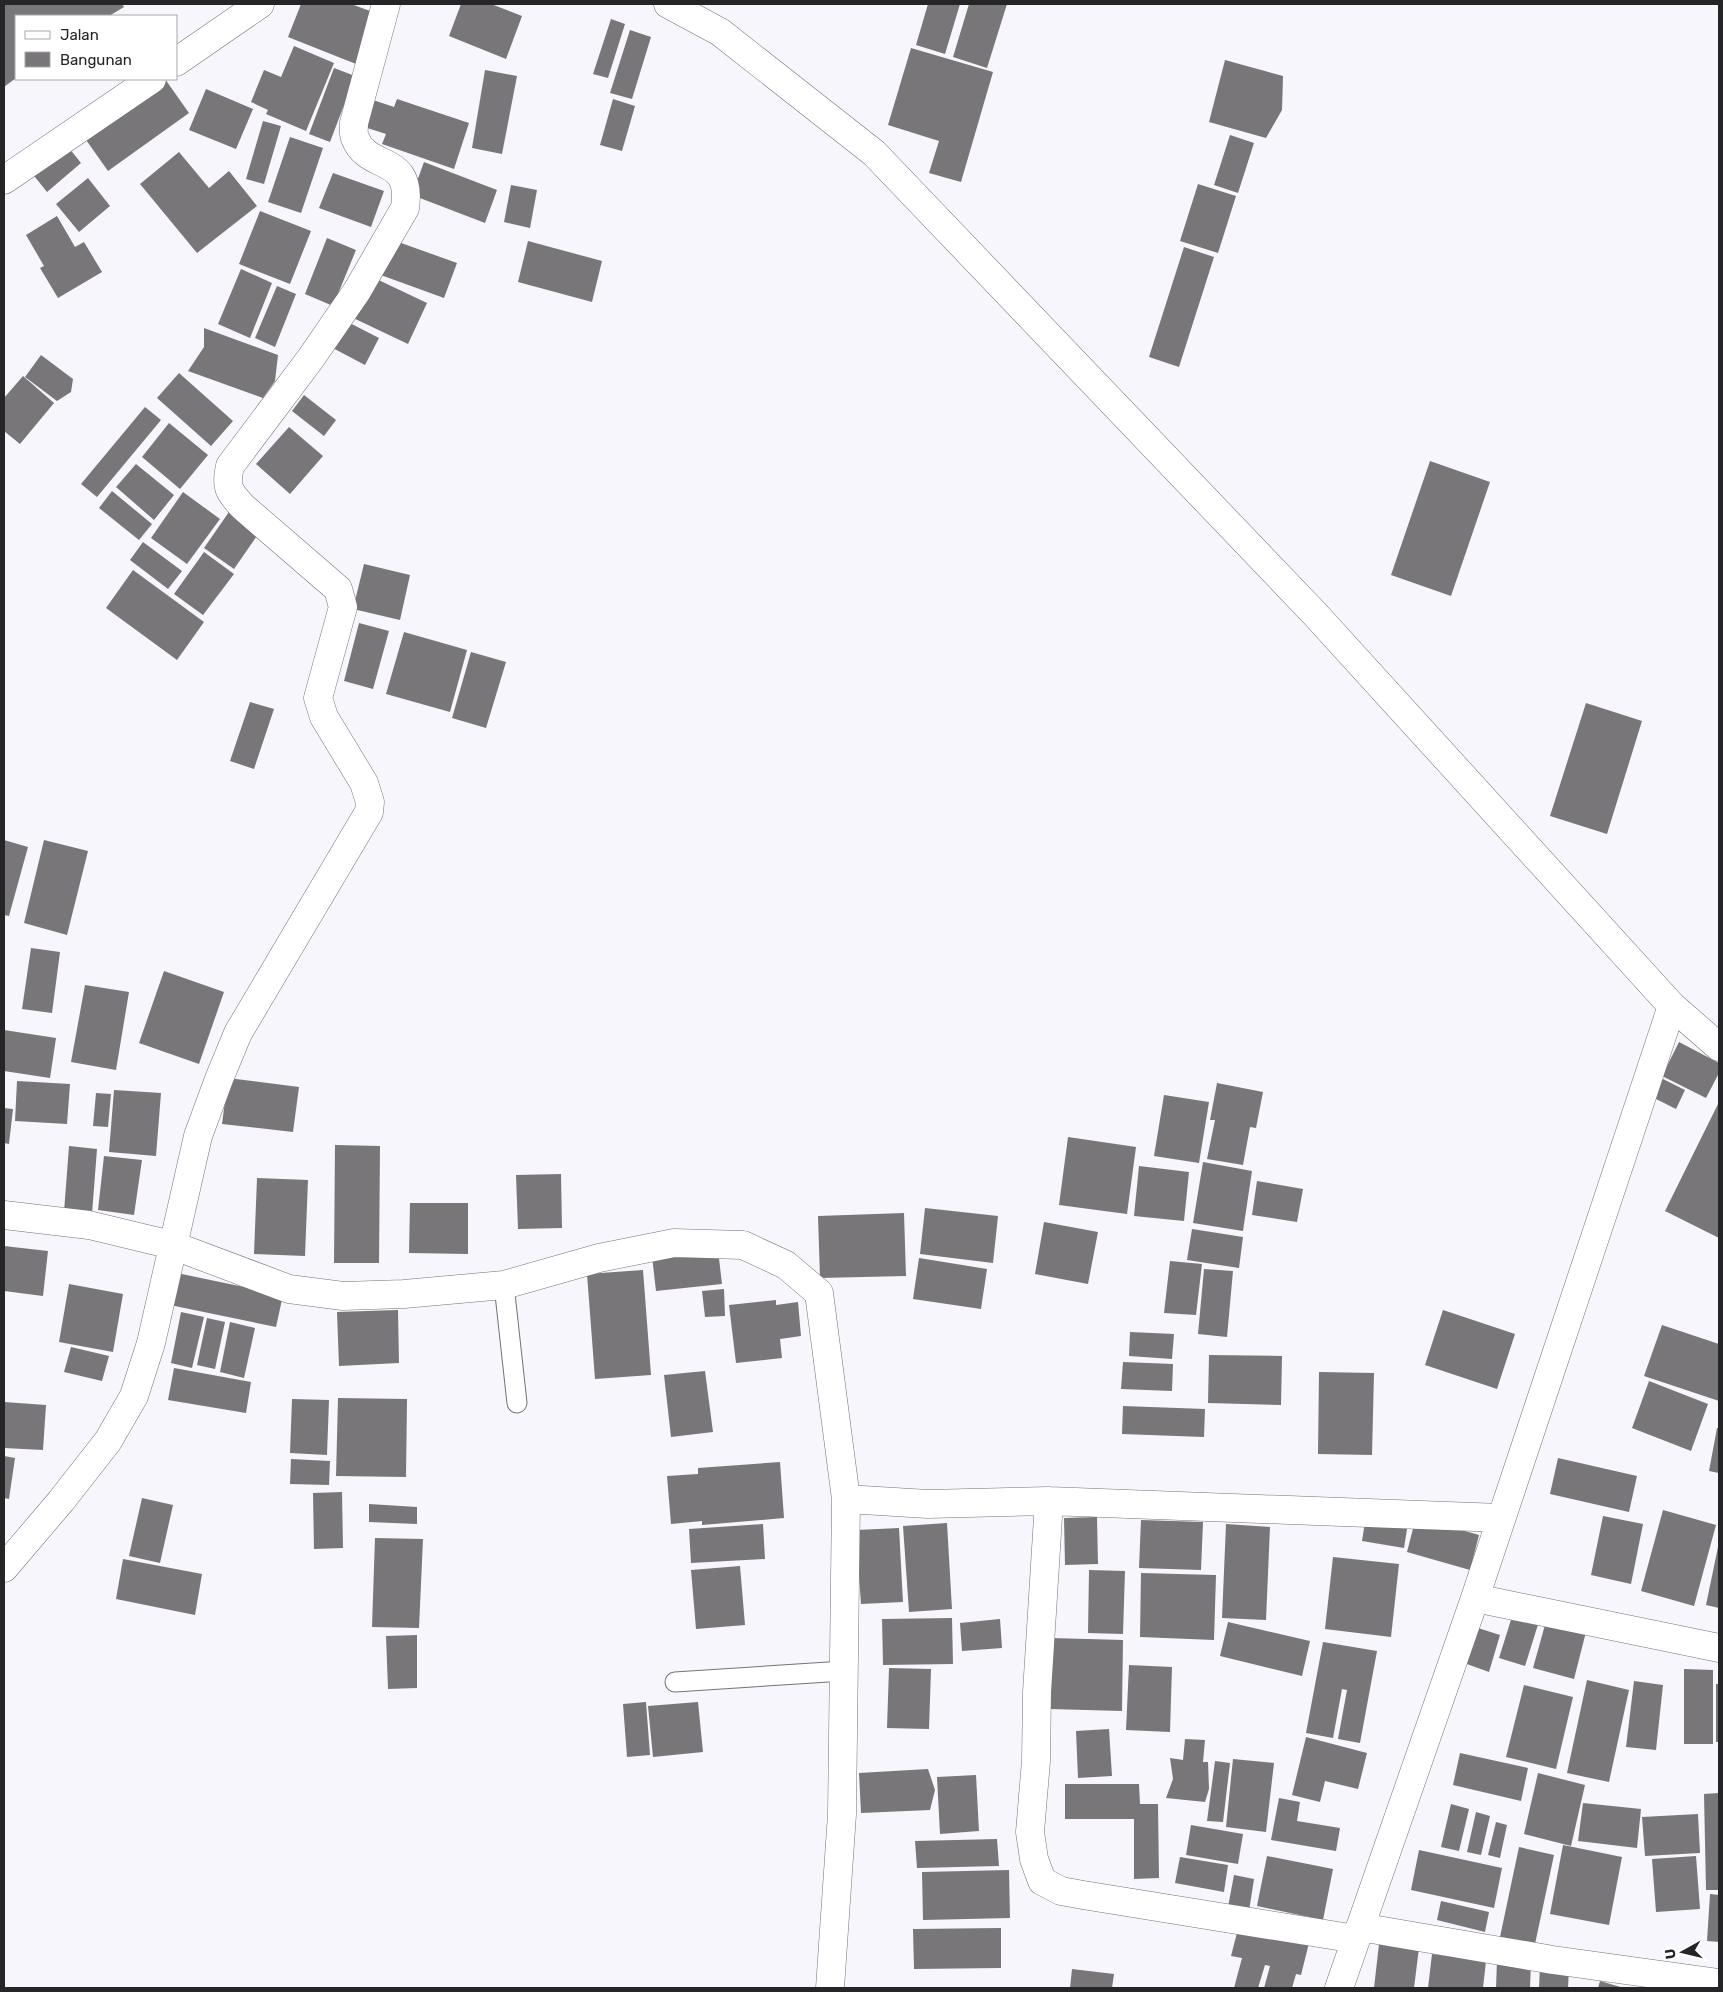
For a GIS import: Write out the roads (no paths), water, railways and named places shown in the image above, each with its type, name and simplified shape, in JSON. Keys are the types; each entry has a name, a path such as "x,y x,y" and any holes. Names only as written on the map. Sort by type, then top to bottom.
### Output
{"street":[{"path":"178,61 260,4"},
{"path":"4,1568 61,1501 108,1441 134,1396 151,1343 198,1136 218,1079 238,1033 369,812 370,802 364,783 324,717 318,698 343,607 338,589 243,507 229,492 227,479 230,466 311,358 357,291 405,208 407,192 398,171 369,154 360,147 354,137 354,123 386,4"},
{"path":"668,4 720,32 874,153 1315,614 1672,1006 1719,1047"},
{"path":"4,180 151,80"},
{"path":"1339,1988 1475,1598 1672,1006"},
{"path":"4,1214 90,1225 172,1245 290,1289 343,1296 404,1294 504,1285 599,1258 674,1243 743,1245 786,1265 819,1293 846,1499 842,1814 830,1988"},
{"path":"846,1499 928,1504 1049,1501 1501,1518"},
{"path":"1049,1501 1037,1692 1036,1761 1030,1832 1034,1859 1042,1881 1062,1891 1082,1895 1719,1983"},
{"path":"1475,1598 1719,1648"}],"lane":[{"path":"504,1285 517,1403"},
{"path":"675,1682 844,1672"}]}
